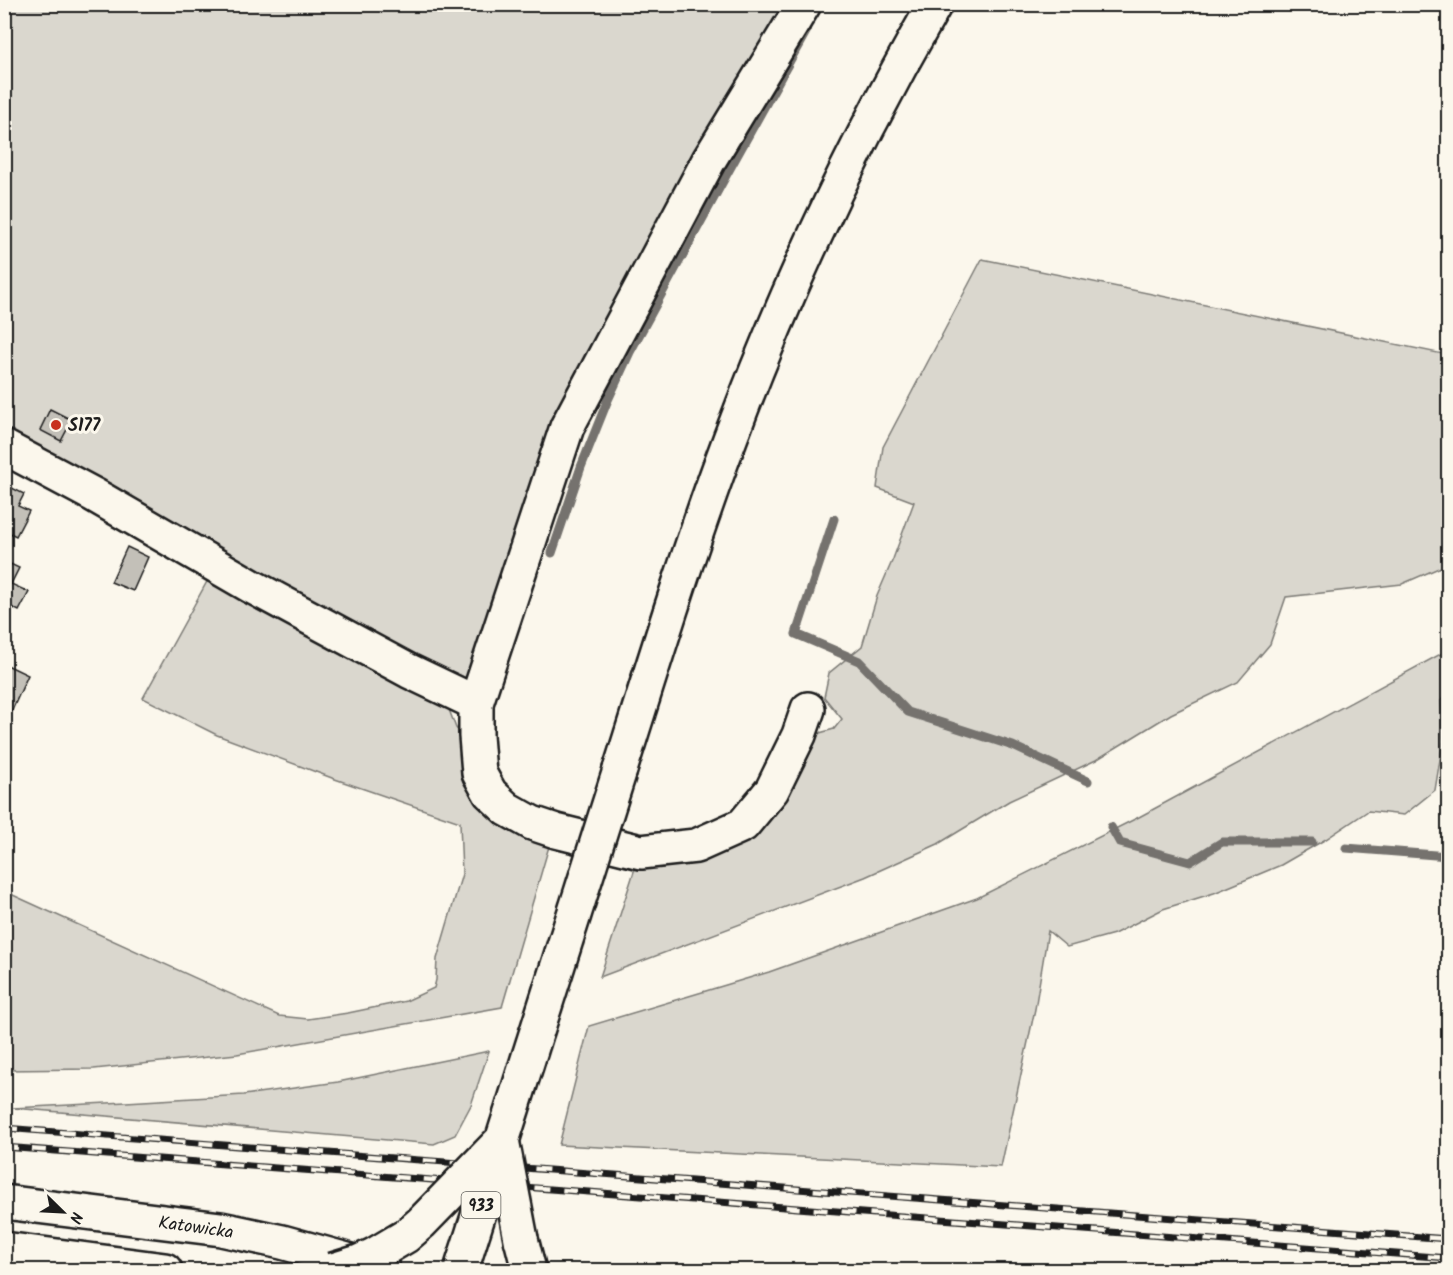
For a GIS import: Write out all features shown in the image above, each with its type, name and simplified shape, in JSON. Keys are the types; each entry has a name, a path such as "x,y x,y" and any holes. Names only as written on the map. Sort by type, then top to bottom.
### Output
{"main road":[{"path":"804,4 709,160 567,427 476,703 479,773 490,793 507,809 532,823 641,852 696,846 743,825 772,790 799,735 808,709"},
{"name":"933","path":"461,1270 686,563 729,440 790,289 834,194 935,4"},
{"path":"4,447 94,495 251,586 409,671 476,703"},
{"path":"333,1270 359,1262 406,1236 502,1140"},
{"path":"502,1140 529,1270"},
{"name":"Katowicka","path":"4,1202 221,1229 282,1242 383,1270"},
{"path":"4,1249 165,1270"}],"shaded area":[{"path":"367,4 370,6 371,4 787,5 647,258 469,689 5,438 5,5"},
{"path":"982,259 1448,355 1448,564 1402,584 1286,597 1270,644 1238,682 1171,714 1096,760 1009,801 938,844 865,877 600,977 637,862 690,856 816,734 834,729 842,719 824,697 829,673 862,646 877,596 914,502 877,488 883,447"},
{"path":"209,578 448,707 456,728 550,843 502,1007 237,1054 94,1069 5,1070 4,891 279,1016 308,1019 348,1013 406,1001 434,988 437,959 462,874 460,822 217,735 143,698"},
{"path":"1448,650 1448,690 1441,701 1443,741 1435,790 1404,815 1368,811 1281,865 1214,893 1163,909 1114,934 1067,947 1048,931 1035,1009 1001,1167 559,1145 589,1026 769,972 977,898 1139,817"},
{"path":"489,1051 471,1105 455,1135 434,1144 13,1108 244,1095 338,1082"}],"building":[{"name":"S177","path":"50,409 72,420 61,441 40,430"},
{"path":"4,484 24,494 18,506 29,511 16,536 4,530"},
{"path":"127,547 148,557 133,591 111,582"},
{"path":"4,561 19,568 11,584 29,592 19,611 4,603"},
{"path":"7,665 28,675 8,719 4,718 4,671"}],"waterway":[{"path":"552,553 581,467 630,352 807,30"},
{"path":"834,519 796,634 859,661 908,712 1013,746 1088,781"},
{"path":"1111,827 1120,843 1190,862 1222,842 1312,842"},
{"path":"1346,848 1448,856"}],"railway":[{"path":"4,1128 1448,1239"},
{"path":"4,1147 1448,1258"}],"place":[{"name":"S177","path":"56,425"}]}
